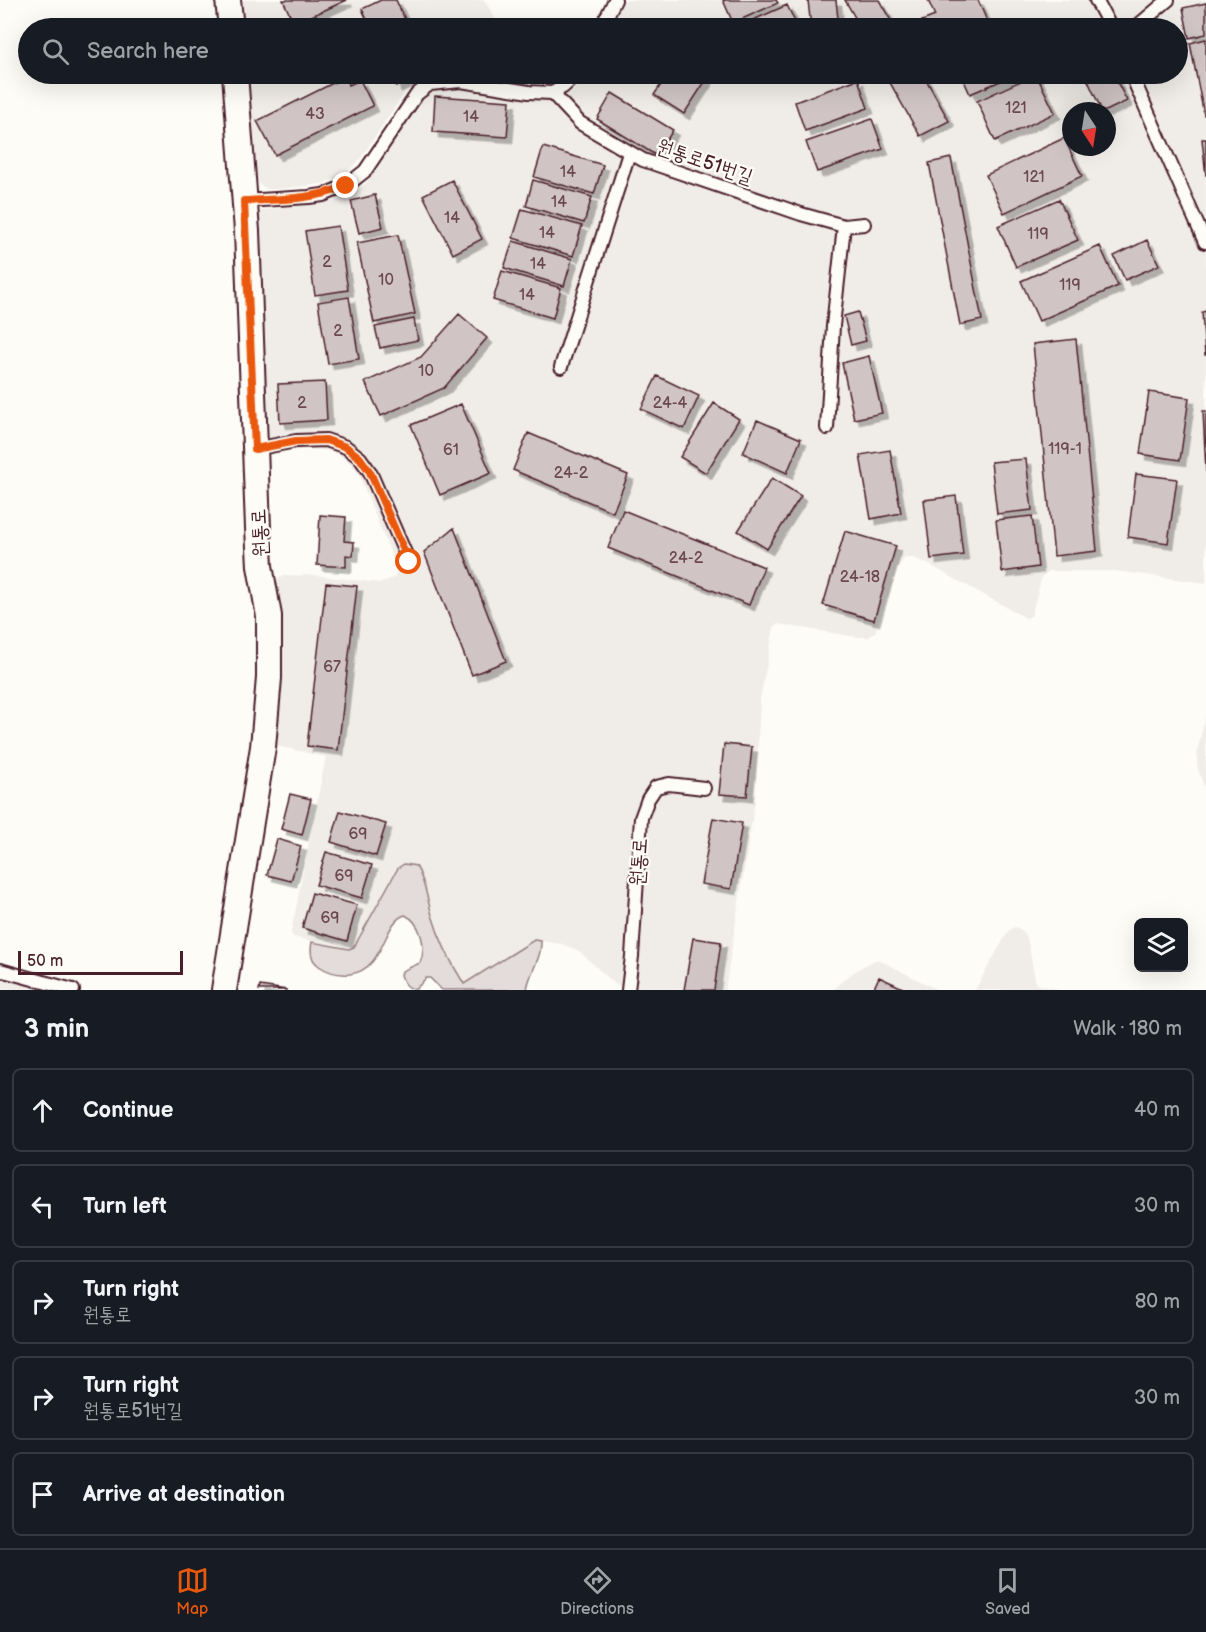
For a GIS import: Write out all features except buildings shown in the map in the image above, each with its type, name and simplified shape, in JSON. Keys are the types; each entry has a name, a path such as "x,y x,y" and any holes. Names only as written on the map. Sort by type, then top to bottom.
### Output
{"street":[{"path":"228,0 230,18"},
{"name":"원통로","path":"224,990 263,747 269,678 269,616 260,566 244,201 236,84"}],"lane":[{"path":"606,18 615,0"},
{"path":"1096,0 1106,18"},
{"path":"1146,18 1167,0"},
{"path":"244,201 309,197 346,186 365,171 417,94 430,84"},
{"path":"479,84 529,92 552,93 566,84"},
{"path":"1135,84 1205,242"},
{"name":"원통로51번길","path":"552,93 580,123 643,160 844,226 864,224"},
{"path":"561,367 629,153"},
{"path":"827,428 833,326 844,226"},
{"path":"255,449 296,441 326,440 346,447 360,458 370,472 409,562"},
{"name":"원통로","path":"628,990 641,818 648,799 656,787 669,784 704,788"},
{"path":"0,969 73,990"}],"shaded area":[{"path":"235,0 484,0 495,18 238,18"},
{"path":"622,0 1206,0 1206,583 1115,571 1049,571 1042,576 1031,616 1026,618 928,564 913,558 905,558 899,565 875,632 869,637 778,624 774,627 760,699 755,801 725,990 632,990 615,984 579,951 562,944 534,940 464,984 452,965 433,918 420,873 404,864 397,868 354,947 349,949 293,937 291,933 326,757 277,746 279,694 275,584 277,579 284,576 312,575 380,583 395,577 397,569 359,475 351,463 327,450 307,449 265,454 258,214 263,210 343,199 357,192 374,174 423,95 431,91 465,89 545,100 563,96 579,84 1188,84 1188,18 613,18"},
{"path":"244,84 414,84 405,92 360,159 344,175 322,184 279,189 267,189 260,185 255,177"},
{"path":"1206,714 1206,794 1197,765 1198,748"},
{"path":"404,864 416,866 419,871 438,933 464,984 534,940 541,941 540,954 527,990 442,990 430,978 426,978 416,989 408,987 401,975 402,971 420,963 423,943 419,929 411,918 405,915 392,926 377,955 362,971 338,974 316,964 311,955 312,942 349,949 354,947 398,868"},
{"path":"1015,927 1022,930 1027,937 1036,984 1060,990 975,990 1009,930"},
{"path":"877,959 938,990 834,990 858,969"},
{"path":"0,977 50,990 0,990"}],"route":[{"path":"346,186 336,191 309,197 244,201 255,449 296,441 326,440 346,447 360,458 370,472 409,562"}]}
